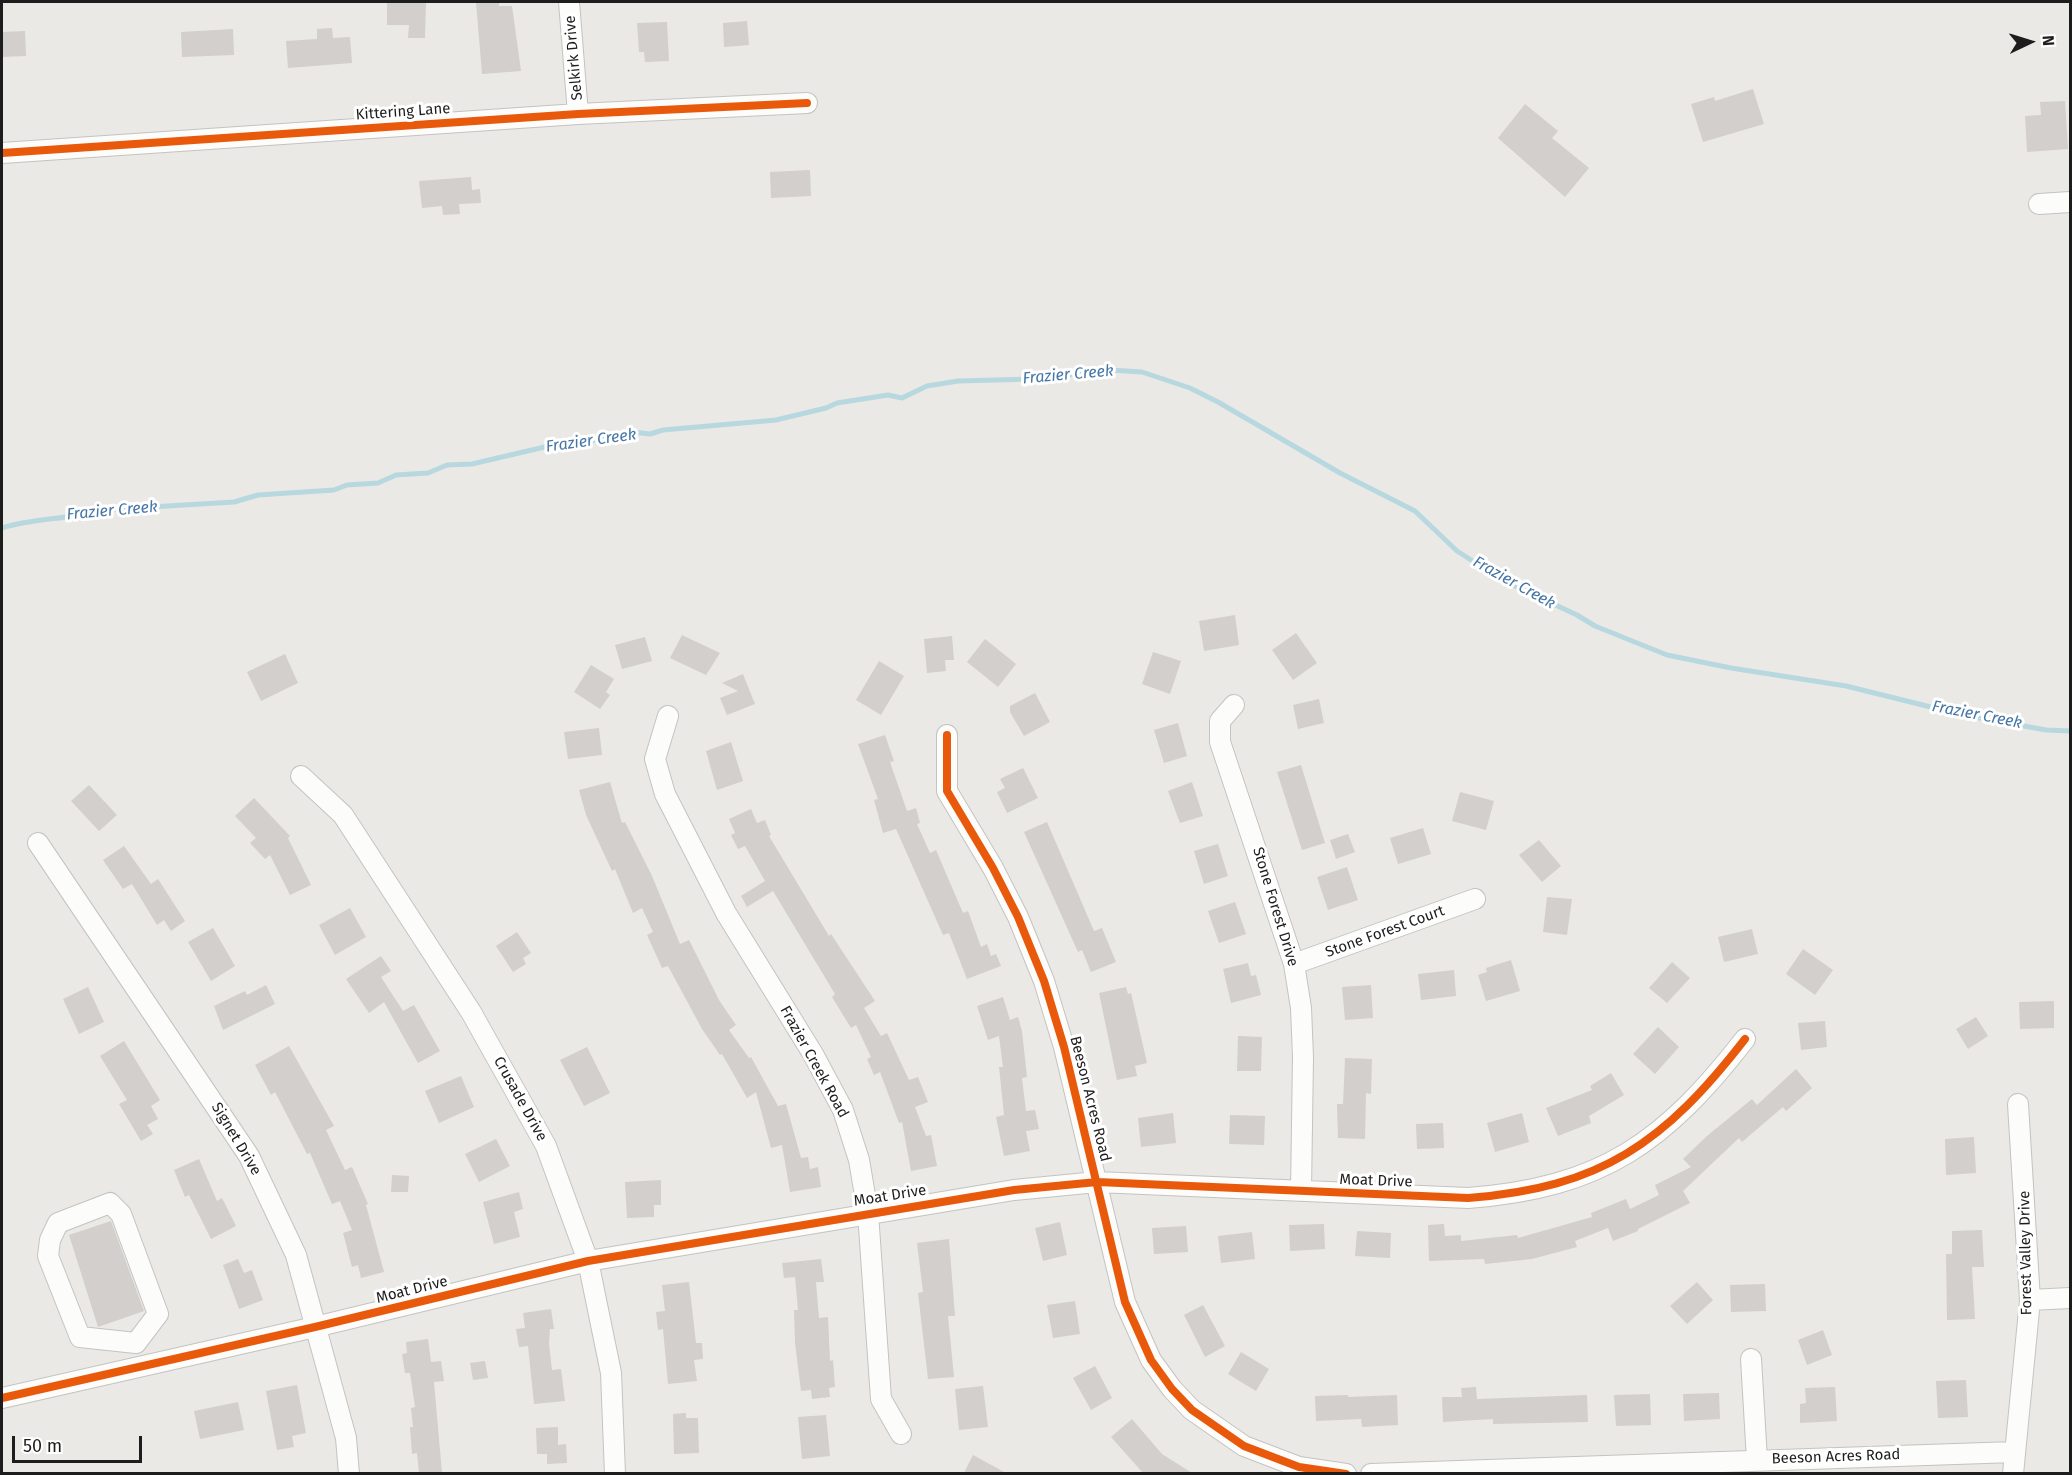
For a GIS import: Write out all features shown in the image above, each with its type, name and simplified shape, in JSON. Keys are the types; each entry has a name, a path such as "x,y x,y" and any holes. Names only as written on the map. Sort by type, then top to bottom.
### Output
{"street":[{"name":"Selkirk Drive","path":"569,2 578,114"},
{"name":"Kittering Lane","path":"2,153 578,114 807,103"},
{"path":"2039,204 2070,202"},
{"name":"Stone Forest Drive","path":"1234,705 1220,721 1220,742 1286,934 1294,964 1301,1008 1303,1057 1301,1191"},
{"name":"Frazier Creek Road","path":"668,716 655,759 665,794 726,913 813,1054 843,1110 859,1160 868,1213 881,1399 901,1434"},
{"name":"Beeson Acres Road","path":"947,735 947,791 993,868 1018,917 1044,981 1064,1047 1125,1302 1151,1360 1172,1389 1192,1410 1268,1466 1346,1473"},
{"name":"Crusade Drive","path":"301,776 343,815 471,1012 546,1146 588,1261 611,1373 615,1473"},
{"name":"Signet Drive","path":"38,843 249,1156 296,1255 346,1438 349,1473"},
{"name":"Stone Forest Court","path":"1294,964 1475,899"},
{"name":"Moat Drive","path":"2,1398 315,1327 588,1261 1014,1190 1097,1182 1190,1184 1468,1198 1508,1195 1579,1177 1615,1161 1648,1140 1679,1116 1707,1088 1745,1039"},
{"name":"Forest Valley Drive","path":"2013,1473 2030,1300 2018,1104"},
{"path":"110,1203 118,1208 158,1314 136,1343 80,1337 48,1256 50,1240 61,1221 104,1204 110,1203"},
{"path":"2030,1300 2070,1298"},
{"path":"136,1343 145,1366"},
{"path":"1751,1359 1757,1460"},
{"name":"Beeson Acres Road","path":"1371,1473 2014,1452"}],"building":[{"path":"387,2 426,2 425,38 408,38 409,25 387,25"},
{"path":"476,2 499,2 499,6 512,6 521,71 482,74"},
{"path":"747,21 749,45 724,47 723,23"},
{"path":"667,22 669,61 645,62 644,52 639,52 637,23"},
{"path":"332,28 333,38 350,37 352,63 288,68 286,41 317,39 317,29"},
{"path":"233,29 234,55 182,57 181,32"},
{"path":"25,31 26,56 2,57 2,32"},
{"path":"1753,89 1764,124 1703,142 1691,104 1714,97 1715,101"},
{"path":"2065,101 2068,149 2027,152 2025,116 2041,115 2040,102"},
{"path":"1525,104 1558,131 1552,138 1589,168 1565,197 1498,138"},
{"path":"810,170 811,196 771,198 770,172"},
{"path":"471,177 472,190 480,189 481,203 459,204 460,214 443,215 442,206 422,208 419,181"},
{"path":"1235,615 1239,645 1204,651 1199,621"},
{"path":"1296,633 1317,663 1293,680 1272,650"},
{"path":"682,635 720,653 706,675 670,658"},
{"path":"952,636 954,660 945,660 946,671 927,673 924,639"},
{"path":"645,637 652,661 622,669 615,645"},
{"path":"985,639 1016,664 998,687 967,662"},
{"path":"1153,652 1181,661 1170,694 1142,684"},
{"path":"285,654 298,683 261,701 247,672"},
{"path":"879,661 904,676 881,715 856,700"},
{"path":"591,665 614,679 606,692 610,695 600,709 574,692"},
{"path":"743,674 755,704 727,715 720,698 738,691 722,683"},
{"path":"1035,693 1050,722 1024,736 1010,712 1010,706"},
{"path":"1319,699 1324,723 1298,729 1293,705"},
{"path":"1178,723 1187,756 1164,763 1154,730"},
{"path":"599,728 602,755 568,759 564,732"},
{"path":"885,735 894,761 890,762 907,811 916,808 920,823 917,824 930,853 936,850 963,913 968,911 981,947 987,944 991,956 996,954 1001,966 967,979 949,933 943,935 896,829 883,833 874,800 878,799 858,744"},
{"path":"731,742 743,781 717,790 706,751"},
{"path":"1301,765 1325,843 1302,850 1277,772"},
{"path":"1023,768 1038,798 1007,813 997,792 1005,788 1000,779"},
{"path":"610,782 622,823 625,822 652,876 680,944 689,940 719,1000 736,1025 729,1030 749,1058 751,1057 778,1106 786,1104 801,1158 808,1157 810,1169 818,1167 821,1187 790,1192 782,1145 771,1148 756,1092 747,1098 722,1054 720,1055 702,1029 668,966 662,968 647,935 653,932 642,908 633,913 615,869 612,871 586,815 579,790"},
{"path":"1192,782 1203,816 1180,823 1168,791"},
{"path":"89,785 117,815 99,831 71,801"},
{"path":"1460,792 1494,801 1486,830 1452,821"},
{"path":"254,798 290,836 288,838 311,885 290,895 270,855 265,859 250,843 256,838 235,816"},
{"path":"751,809 757,823 765,820 771,835 769,836 829,936 831,934 875,1001 864,1008 881,1036 887,1033 909,1080 918,1077 928,1102 915,1107 926,1136 931,1135 937,1166 911,1171 902,1122 899,1123 880,1072 874,1075 867,1059 871,1057 856,1025 851,1028 832,997 835,994 773,891 747,907 741,896 765,881 745,846 738,849 731,835 735,833 729,819"},
{"path":"1047,822 1094,931 1102,928 1116,962 1091,972 1082,950 1078,952 1024,832"},
{"path":"1423,828 1431,854 1398,864 1390,838"},
{"path":"1348,834 1355,852 1336,859 1330,840"},
{"path":"1539,840 1561,866 1542,882 1519,855"},
{"path":"1218,844 1228,876 1204,884 1194,851"},
{"path":"124,846 151,884 158,879 185,921 171,931 164,920 157,925 132,884 123,889 103,860"},
{"path":"1347,867 1358,900 1328,910 1317,877"},
{"path":"1547,897 1572,899 1567,935 1543,932"},
{"path":"1235,902 1246,934 1219,943 1208,911"},
{"path":"350,908 366,937 335,955 319,925"},
{"path":"213,928 235,966 211,981 188,942"},
{"path":"1752,929 1758,954 1724,962 1718,937"},
{"path":"517,932 531,953 523,958 526,964 513,972 496,946"},
{"path":"1803,949 1833,970 1815,995 1786,974"},
{"path":"381,956 391,971 381,977 403,1011 414,1005 440,1051 418,1063 384,1002 369,1013 346,979"},
{"path":"1511,960 1520,991 1486,1001 1478,975 1487,972 1486,968"},
{"path":"1672,962 1690,978 1667,1003 1649,988"},
{"path":"1248,963 1251,976 1256,975 1261,995 1231,1003 1223,969"},
{"path":"1454,970 1456,996 1421,1000 1418,974"},
{"path":"266,985 275,1004 223,1030 214,1006 245,991 247,995"},
{"path":"1371,985 1373,1018 1345,1020 1342,987"},
{"path":"88,987 104,1022 79,1034 63,999"},
{"path":"1126,987 1128,994 1131,993 1147,1063 1135,1066 1137,1076 1117,1080 1099,993"},
{"path":"1003,997 1010,1020 1018,1017 1022,1031 1027,1077 1022,1078 1026,1111 1035,1110 1039,1129 1026,1131 1030,1151 1004,1156 996,1117 1004,1115 999,1067 1003,1067 999,1036 988,1040 977,1006"},
{"path":"2054,1001 2054,1028 2020,1029 2019,1002"},
{"path":"1976,1017 1988,1036 1968,1049 1956,1029"},
{"path":"1825,1021 1827,1047 1801,1050 1798,1023"},
{"path":"1658,1027 1679,1047 1655,1074 1633,1054"},
{"path":"1238,1036 1262,1037 1261,1071 1237,1071"},
{"path":"124,1041 160,1100 151,1106 158,1119 147,1125 153,1134 141,1141 119,1104 127,1100 100,1056"},
{"path":"289,1046 334,1126 326,1130 345,1170 352,1167 368,1204 366,1205 384,1272 361,1278 358,1265 352,1267 343,1233 352,1230 340,1201 332,1204 310,1153 307,1154 275,1092 271,1095 255,1065"},
{"path":"587,1047 610,1093 584,1106 560,1060"},
{"path":"1345,1058 1372,1059 1371,1094 1366,1093 1365,1139 1338,1138 1337,1104 1343,1104"},
{"path":"1796,1069 1812,1088 1786,1111 1783,1107 1742,1142 1739,1138 1683,1191 1690,1203 1638,1231 1613,1241 1608,1228 1575,1241 1577,1247 1532,1259 1485,1264 1484,1259 1429,1261 1428,1225 1444,1224 1445,1236 1461,1235 1461,1241 1517,1235 1518,1238 1592,1217 1591,1213 1626,1199 1630,1209 1659,1195 1655,1185 1691,1167 1683,1159 1707,1136 1752,1099 1757,1105"},
{"path":"1611,1073 1624,1095 1589,1116 1591,1123 1558,1136 1546,1108 1592,1090 1590,1086"},
{"path":"461,1076 474,1107 439,1123 425,1091"},
{"path":"1173,1113 1176,1143 1141,1147 1138,1118"},
{"path":"1522,1113 1529,1142 1495,1152 1487,1123"},
{"path":"1230,1115 1265,1116 1264,1145 1229,1144"},
{"path":"1443,1123 1444,1148 1417,1149 1416,1124"},
{"path":"1974,1137 1976,1173 1946,1175 1945,1139"},
{"path":"496,1139 510,1166 479,1182 465,1154"},
{"path":"199,1159 217,1201 222,1198 236,1226 211,1239 189,1195 185,1197 174,1170"},
{"path":"392,1175 409,1176 408,1192 391,1192"},
{"path":"661,1180 661,1205 654,1205 654,1217 627,1218 625,1182"},
{"path":"519,1192 523,1209 514,1212 520,1237 494,1244 483,1202"},
{"path":"111,1221 144,1311 98,1327 69,1235"},
{"path":"1060,1222 1067,1255 1043,1261 1035,1228"},
{"path":"1324,1224 1325,1249 1290,1251 1289,1225"},
{"path":"1186,1226 1188,1252 1154,1254 1152,1228"},
{"path":"1982,1230 1984,1267 1972,1267 1975,1319 1947,1320 1946,1254 1952,1254 1952,1231"},
{"path":"1357,1231 1391,1233 1390,1258 1355,1256"},
{"path":"1252,1232 1255,1259 1221,1263 1218,1236"},
{"path":"949,1239 955,1316 948,1316 954,1377 928,1379 918,1293 923,1292 917,1243"},
{"path":"238,1259 244,1273 252,1270 263,1300 239,1309 223,1265"},
{"path":"821,1259 824,1282 816,1282 819,1318 828,1317 830,1361 833,1360 835,1387 829,1388 830,1397 812,1399 811,1390 801,1391 795,1343 794,1310 798,1310 795,1277 784,1278 782,1263"},
{"path":"689,1282 696,1343 702,1343 703,1359 694,1360 697,1381 668,1384 663,1329 658,1330 656,1312 665,1311 662,1285"},
{"path":"1697,1282 1713,1300 1687,1324 1670,1306"},
{"path":"1765,1284 1766,1311 1731,1312 1730,1285"},
{"path":"1075,1301 1080,1334 1053,1338 1047,1305"},
{"path":"1203,1305 1225,1346 1205,1357 1184,1315"},
{"path":"551,1309 554,1329 550,1329 549,1344 552,1370 561,1369 565,1401 534,1404 528,1346 519,1347 516,1329 525,1328 523,1313"},
{"path":"1823,1330 1832,1355 1807,1365 1798,1340"},
{"path":"428,1339 431,1362 441,1361 444,1381 434,1382 442,1473 419,1473 417,1453 412,1454 411,1408 415,1407 410,1373 405,1373 402,1354 407,1353 406,1342"},
{"path":"1241,1352 1269,1369 1256,1391 1228,1374"},
{"path":"485,1361 488,1378 473,1380 470,1363"},
{"path":"1095,1366 1112,1398 1091,1410 1073,1378"},
{"path":"1966,1380 1968,1417 1938,1418 1936,1381"},
{"path":"297,1385 306,1433 292,1436 294,1447 277,1450 266,1391"},
{"path":"983,1386 988,1427 959,1430 955,1389"},
{"path":"1476,1387 1477,1399 1587,1395 1588,1422 1493,1424 1493,1419 1443,1422 1442,1397 1462,1397 1461,1388"},
{"path":"1835,1387 1837,1421 1800,1423 1800,1404 1806,1403 1805,1388"},
{"path":"1719,1393 1720,1419 1684,1421 1683,1394"},
{"path":"1650,1394 1651,1425 1616,1426 1614,1395"},
{"path":"1348,1395 1348,1397 1397,1395 1398,1425 1362,1427 1361,1419 1316,1421 1315,1396"},
{"path":"238,1402 244,1430 200,1439 194,1411"},
{"path":"686,1413 686,1418 698,1418 699,1453 674,1454 673,1414"},
{"path":"826,1415 830,1456 802,1459 798,1417"},
{"path":"1132,1419 1162,1454 1192,1473 1143,1473 1111,1437"},
{"path":"558,1427 558,1445 566,1444 567,1463 547,1464 547,1454 537,1454 536,1428"},
{"path":"973,1455 1006,1473 964,1473"}],"waterway":[{"name":"Frazier Creek","path":"2,528 101,510 234,502 258,495 334,490 347,485 378,483 396,475 428,473 447,465 472,464 553,445 591,442 597,438 633,432 650,434 663,430 776,420 826,408 837,403 888,395 902,398 927,386 958,381 1034,379 1110,370 1142,372 1190,388 1218,402 1340,473 1415,511 1457,551 1504,581 1577,615 1595,626 1667,655 1731,668 1846,686 1963,715 2046,730 2070,731"}],"cycle path":[{"path":"2,153 578,114 807,103"},
{"path":"947,735 947,791 993,868 1018,917 1044,981 1064,1047 1125,1302 1151,1360 1172,1389 1192,1410 1244,1446 1299,1467 1346,1474"},
{"path":"2,1398 315,1327 588,1261 1014,1190 1097,1182 1468,1198 1515,1193 1557,1183 1593,1170 1627,1153 1658,1132 1687,1106 1745,1039"}]}
